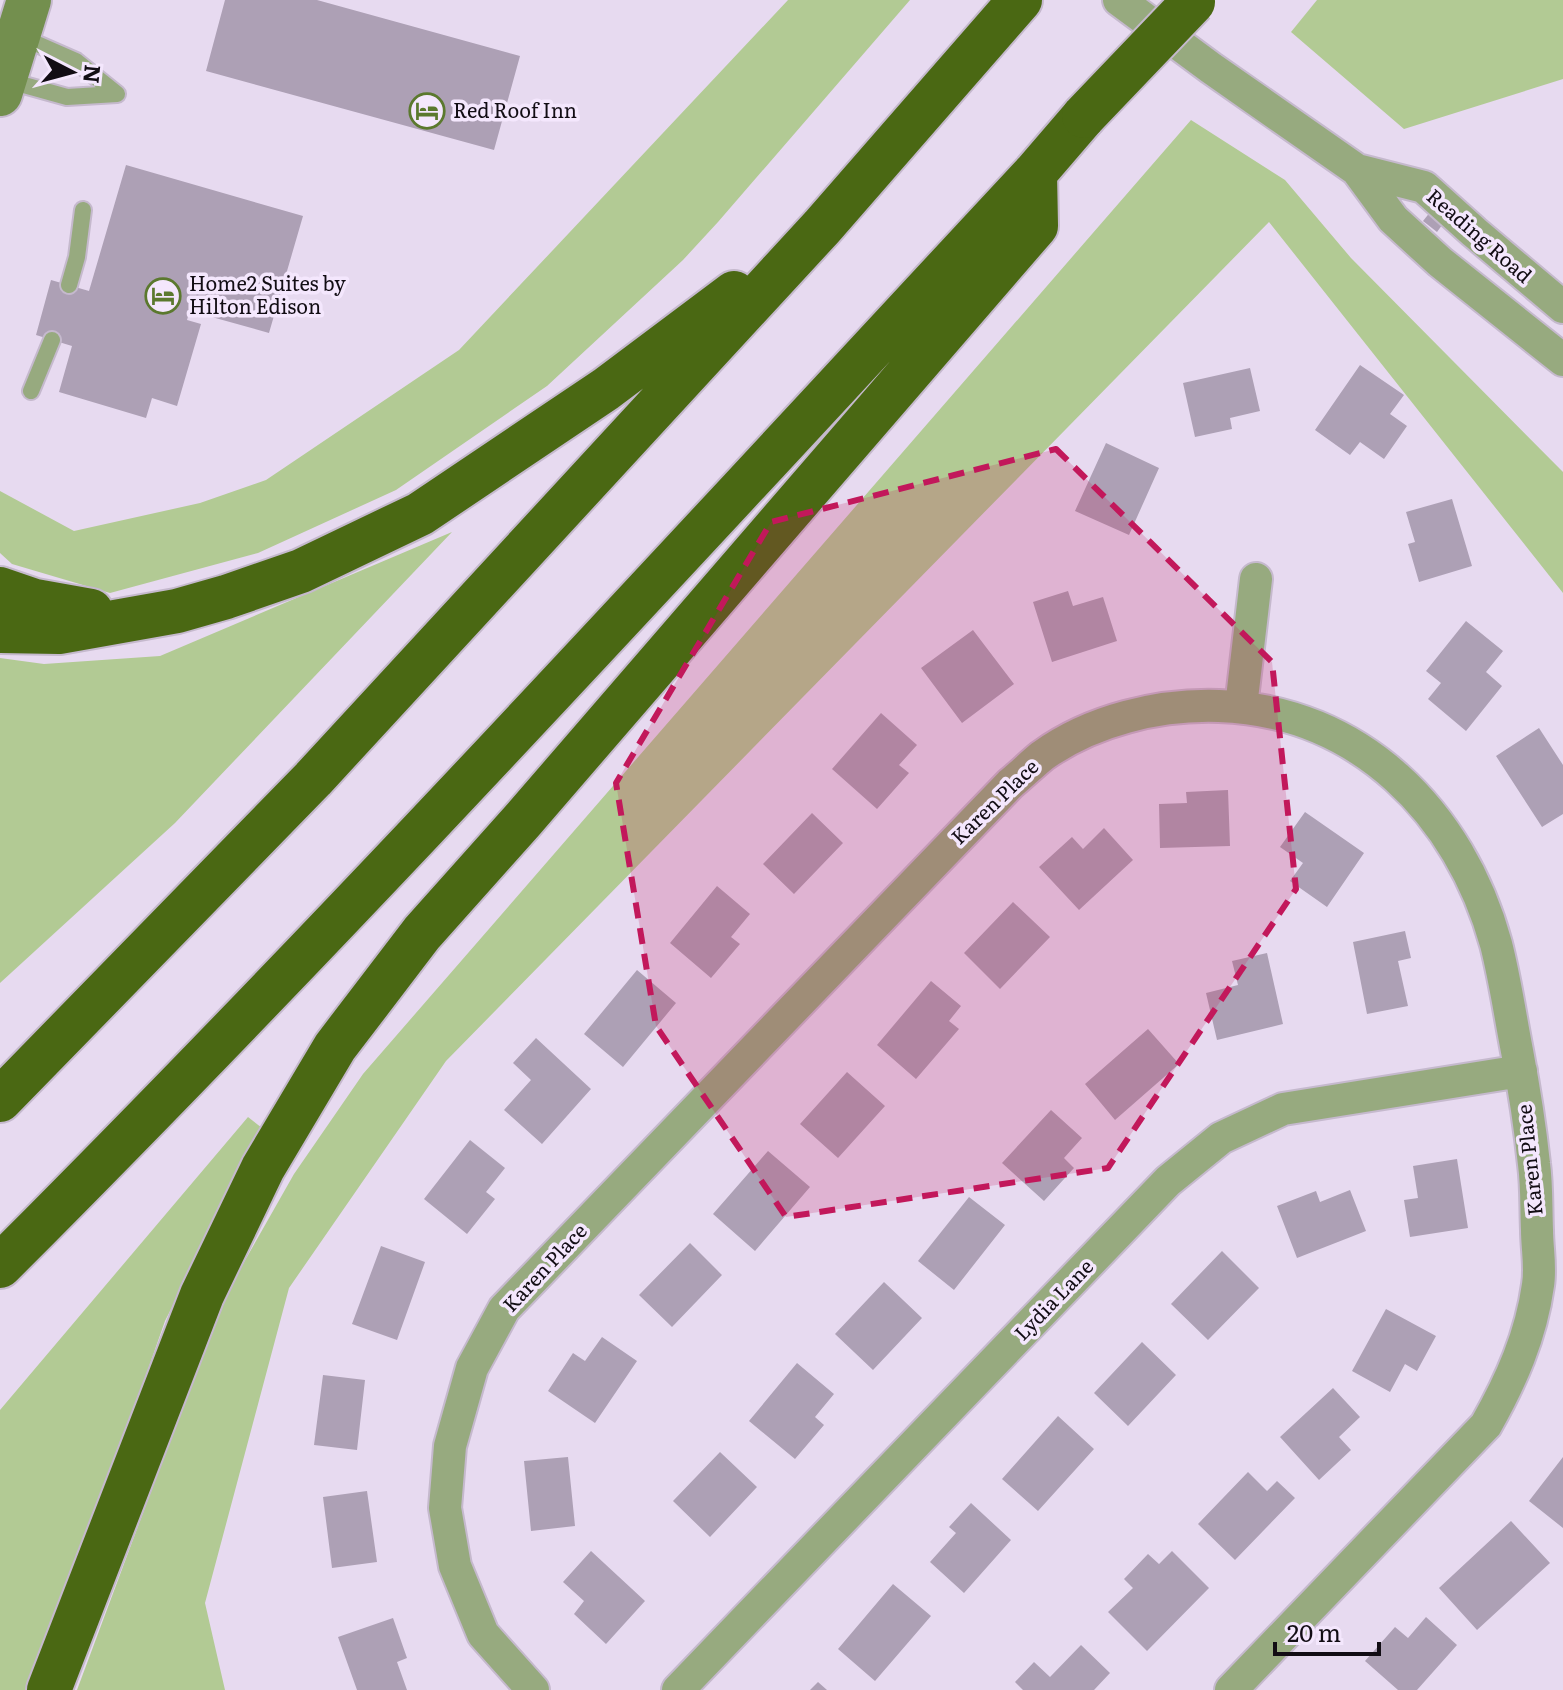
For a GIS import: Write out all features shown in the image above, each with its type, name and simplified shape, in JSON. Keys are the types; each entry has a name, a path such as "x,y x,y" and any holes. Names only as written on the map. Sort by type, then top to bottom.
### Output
{"highway":[{"path":"0,1100 313,779 822,227 1020,0"},
{"path":"0,1266 400,856 1193,1"},
{"path":"49,1690 202,1295 263,1168 335,1047 422,933 1036,226 1035,173"},
{"path":"0,631 59,632 177,611 301,571 420,514 606,389 822,227"},
{"path":"0,589 35,601 133,619"}],"main road":[{"path":"2,87 24,18"}],"street":[{"path":"1119,0 1357,170 1393,219 1440,262 1563,360"},
{"name":"Reading Road","path":"1357,170 1424,187 1557,302"},
{"path":"1241,707 1256,579"},
{"name":"Karen Place","path":"533,1690 483,1634 455,1566 445,1508 450,1446 472,1368 504,1309 1010,784 1043,756 1079,734 1147,712 1194,705 1241,707 1298,719 1329,732 1374,758 1411,789 1438,823 1462,859 1496,944 1521,1071 1535,1166 1539,1283 1525,1346 1507,1388 1486,1425 1231,1690"},
{"name":"Lydia Lane","path":"678,1690 1168,1181 1221,1138 1283,1109 1521,1071"}],"lane":[{"path":"2,87 67,97 117,94 24,18"},
{"path":"69,285 77,257 83,210"},
{"path":"31,391 52,340"}],"highlighted area":[{"path":"1056,449 1272,662 1296,889 1108,1168 786,1217 656,1026 616,783 771,522"}],"green space":[{"path":"788,0 910,0 683,260 547,386 396,490 258,553 110,593 12,564 0,553 0,491 74,531 200,503 266,480 459,350"},
{"path":"1317,0 1563,0 1563,79 1404,129 1291,32"},
{"path":"1191,120 1285,180 1351,258 1563,472 1563,593 1269,222 446,1061 289,1288 205,1603 225,1690 77,1690 222,1301 294,1174 363,1074"},
{"path":"452,532 175,823 0,983 0,658 44,664 160,656"},
{"path":"248,1117 262,1128 165,1321 63,1611 29,1690 0,1690 0,1410"}],"building":[{"name":"Red Roof Inn","path":"225,0 317,0 520,56 494,150 206,71"},
{"name":"Home2 Suites by Hilton Edison","path":"126,165 303,216 269,333 201,314 204,305 192,302 187,320 201,324 177,406 152,398 146,418 59,392 72,346 36,335 51,280 89,291"},
{"path":"1431,211 1445,221 1437,232 1423,221"},
{"path":"1360,365 1404,395 1390,414 1407,426 1384,459 1360,442 1350,455 1315,430"},
{"path":"1250,368 1260,411 1230,418 1232,429 1195,437 1183,383"},
{"path":"1106,443 1159,468 1129,535 1075,511"},
{"path":"1452,499 1472,566 1419,582 1408,544 1415,542 1406,512"},
{"path":"1068,591 1073,606 1103,597 1117,641 1052,662 1033,602"},
{"path":"1466,621 1503,651 1486,672 1502,686 1466,731 1428,699 1441,683 1426,671"},
{"path":"973,630 1014,684 962,723 921,668"},
{"path":"881,713 917,745 899,765 909,773 877,809 832,769"},
{"path":"1539,728 1563,765 1563,814 1542,827 1496,756"},
{"path":"1228,790 1230,846 1160,848 1159,804 1187,803 1186,792"},
{"path":"1305,812 1364,853 1327,907 1290,881 1303,863 1280,847"},
{"path":"812,813 843,843 794,894 763,864"},
{"path":"1104,828 1133,860 1079,910 1039,867 1072,837 1083,849"},
{"path":"717,886 750,914 731,937 740,944 711,978 670,943"},
{"path":"1013,902 1050,937 1000,989 964,953"},
{"path":"1405,931 1411,958 1398,961 1408,1006 1367,1014 1353,942"},
{"path":"1267,953 1283,1024 1217,1040 1206,993 1238,985 1232,961"},
{"path":"637,970 676,1003 623,1067 584,1034"},
{"path":"931,981 961,1006 949,1021 959,1029 916,1079 877,1045"},
{"path":"1148,1029 1179,1064 1115,1120 1085,1084"},
{"path":"536,1038 591,1089 542,1144 504,1110 531,1080 513,1063"},
{"path":"847,1072 885,1106 838,1158 800,1124"},
{"path":"1051,1110 1082,1138 1064,1158 1074,1168 1044,1201 1002,1163"},
{"path":"470,1140 505,1168 486,1192 495,1199 467,1234 424,1199"},
{"path":"768,1151 810,1187 755,1251 713,1214"},
{"path":"1457,1159 1468,1228 1410,1237 1404,1200 1418,1198 1413,1166"},
{"path":"1350,1190 1366,1231 1297,1258 1277,1206 1316,1191 1320,1202"},
{"path":"969,1197 1005,1225 954,1290 918,1261"},
{"path":"690,1243 722,1275 672,1327 639,1295"},
{"path":"381,1246 425,1262 397,1340 352,1324"},
{"path":"1222,1251 1259,1288 1208,1340 1171,1304"},
{"path":"884,1282 922,1318 873,1370 835,1334"},
{"path":"1386,1309 1436,1336 1417,1371 1405,1364 1390,1392 1352,1371"},
{"path":"602,1337 637,1361 595,1423 548,1391 573,1353 585,1361"},
{"path":"1142,1342 1176,1375 1128,1426 1094,1393"},
{"path":"797,1363 834,1394 815,1417 824,1425 795,1459 749,1421"},
{"path":"323,1375 365,1380 357,1450 314,1445"},
{"path":"1333,1388 1360,1417 1339,1437 1351,1450 1319,1480 1280,1437"},
{"path":"1058,1416 1094,1449 1038,1511 1002,1479"},
{"path":"720,1452 757,1487 710,1537 673,1501"},
{"path":"568,1457 575,1526 531,1531 524,1461"},
{"path":"1563,1457 1563,1528 1529,1501"},
{"path":"1248,1472 1267,1491 1277,1481 1295,1498 1235,1560 1198,1524"},
{"path":"367,1491 377,1562 332,1568 323,1497"},
{"path":"971,1503 1011,1540 964,1593 930,1562 956,1533 949,1527"},
{"path":"1511,1521 1550,1563 1477,1630 1439,1588"},
{"path":"591,1551 645,1601 606,1644 574,1614 584,1601 563,1582"},
{"path":"1172,1551 1209,1588 1147,1651 1108,1612 1133,1588 1124,1579 1148,1554 1159,1564"},
{"path":"893,1584 931,1616 875,1681 838,1649"},
{"path":"1426,1617 1457,1645 1417,1690 1398,1690 1365,1661 1395,1627 1408,1638"},
{"path":"393,1618 407,1658 397,1662 407,1690 357,1690 338,1637"},
{"path":"1081,1645 1110,1673 1094,1690 1023,1690 1015,1682 1034,1662 1050,1677"},
{"path":"818,1682 827,1690 810,1690"}],"place":[{"name":"Red Roof Inn","path":"427,111"},
{"name":"Home2 Suites by Hilton Edison","path":"163,296"}]}
